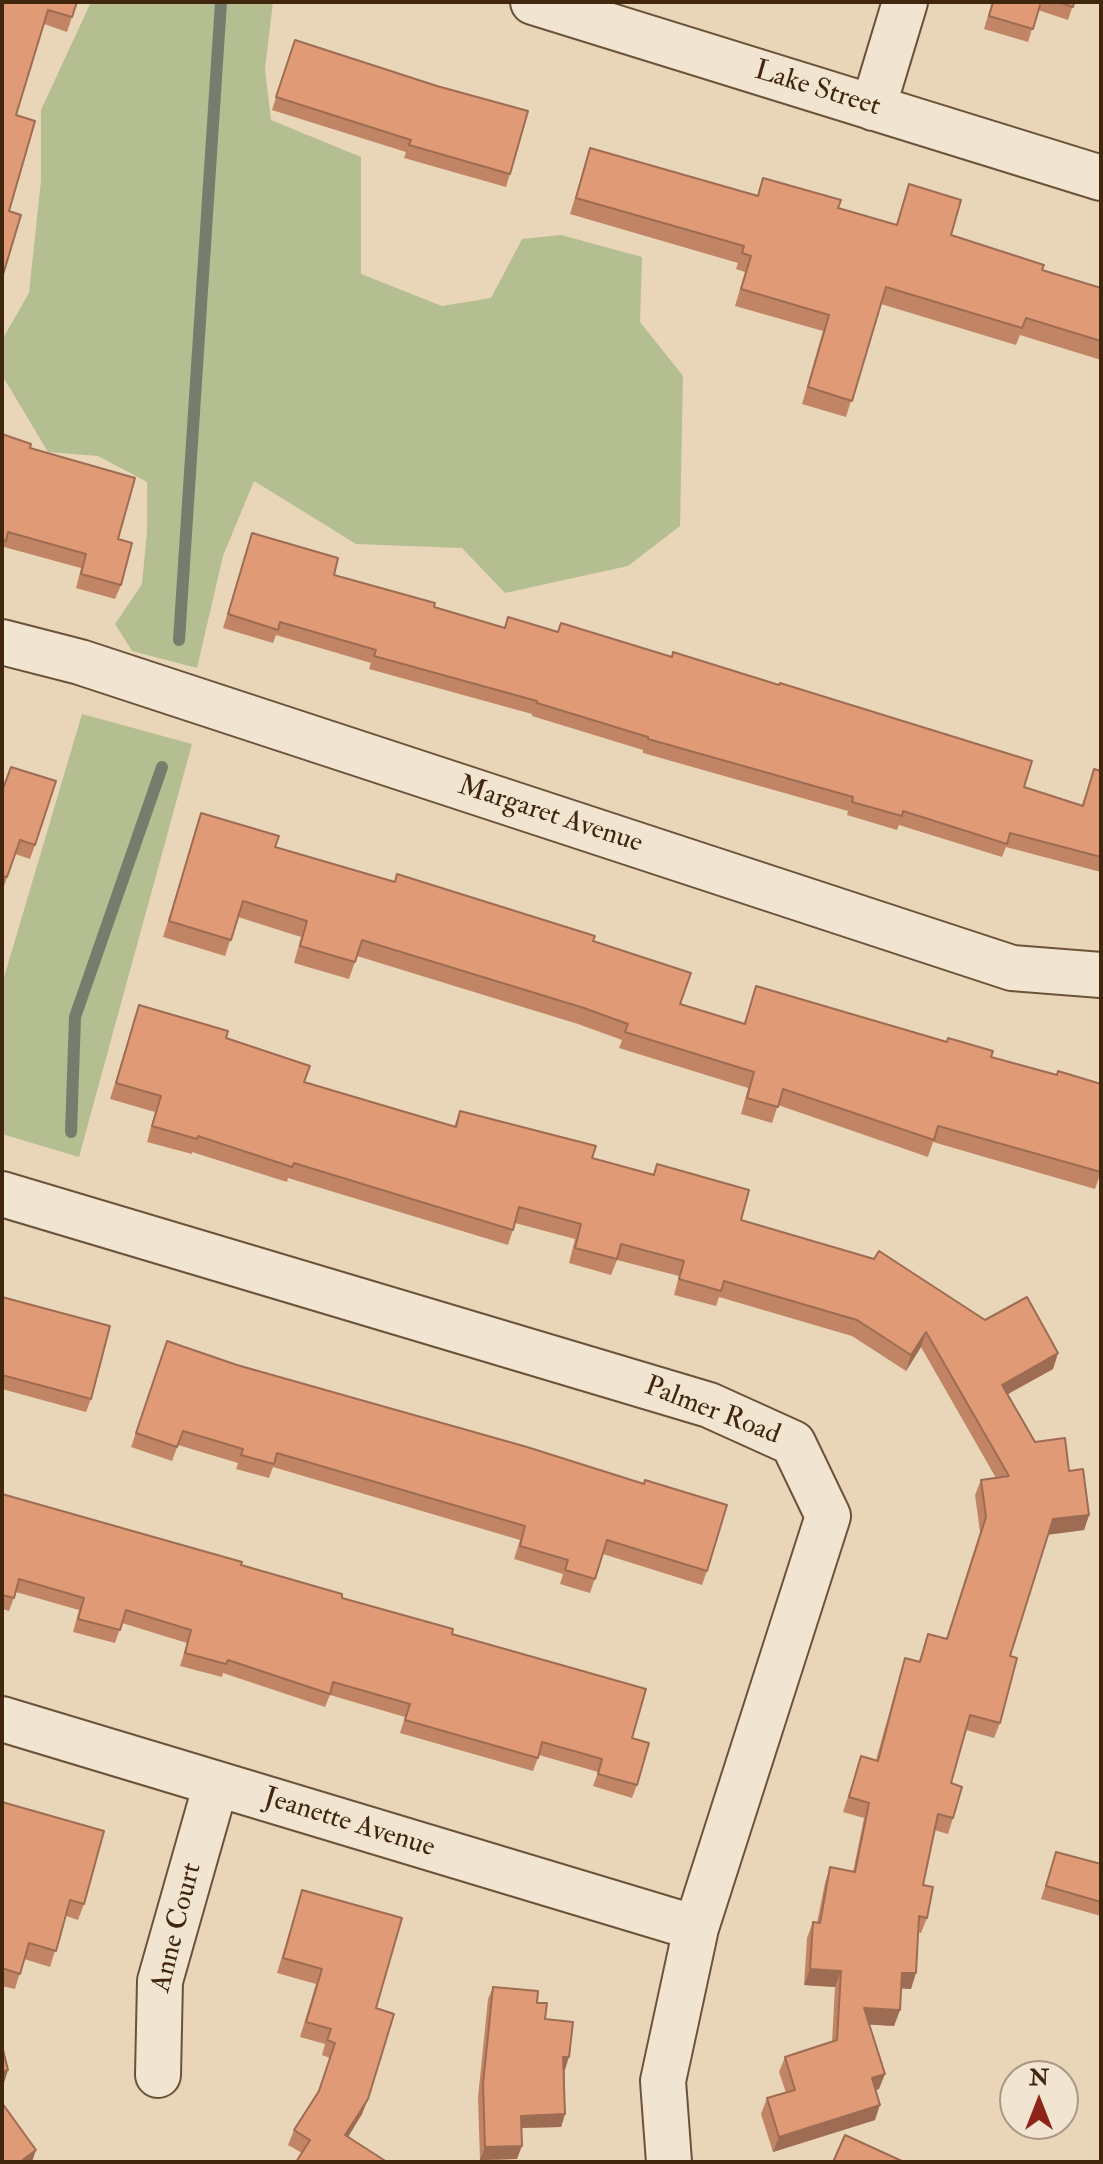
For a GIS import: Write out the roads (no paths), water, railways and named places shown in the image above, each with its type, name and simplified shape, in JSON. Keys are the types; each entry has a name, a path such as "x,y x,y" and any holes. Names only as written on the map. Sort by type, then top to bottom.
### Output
{"street":[{"name":"Lake Street","path":"533,2 1101,178"},
{"path":"873,108 905,2"},
{"name":"Margaret Avenue","path":"2,642 80,662 1012,968 1101,975"},
{"name":"Palmer Road","path":"2,1194 709,1405 793,1443 828,1516 696,1928 663,2081 669,2162"},
{"name":"Jeanette Avenue","path":"2,1719 696,1928"},
{"name":"Anne Court","path":"158,2075 160,1981 216,1784"}],"waterway":[{"path":"179,640 221,2"},
{"path":"71,1132 75,1017 162,767"}]}
